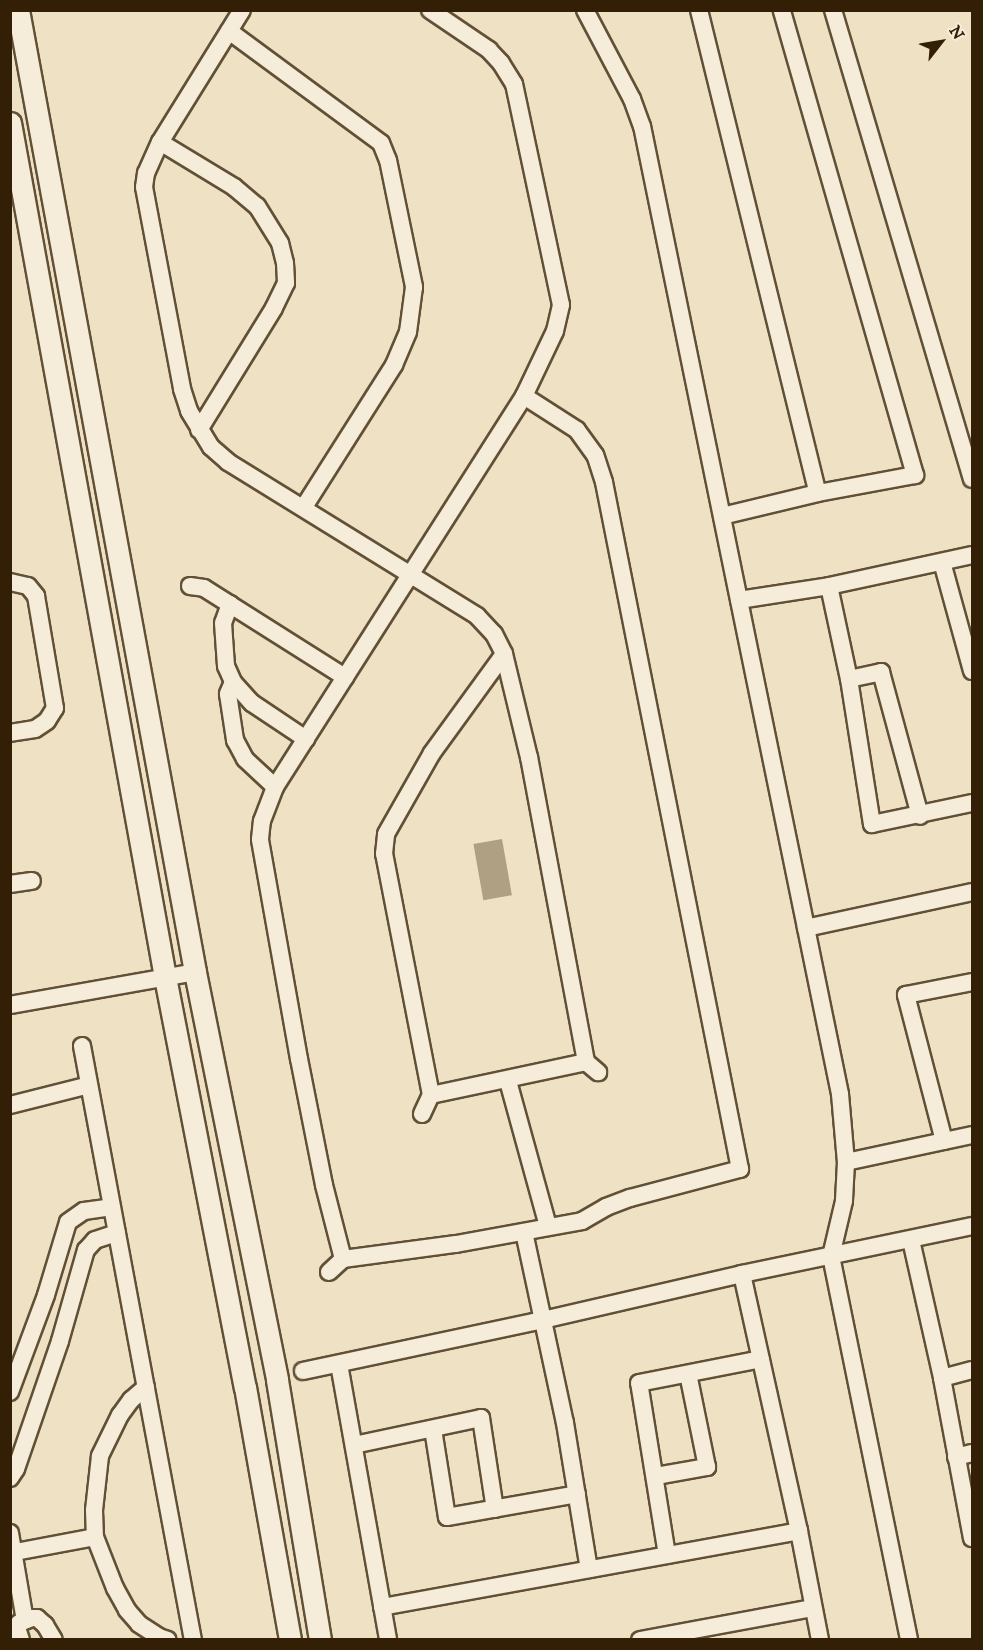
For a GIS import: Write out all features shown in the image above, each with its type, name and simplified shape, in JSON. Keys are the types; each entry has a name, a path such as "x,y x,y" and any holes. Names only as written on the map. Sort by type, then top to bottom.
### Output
{"street":[{"path":"18,10 195,972 277,1380 320,1640"},
{"path":"242,10 160,142 146,173 144,187 183,389 199,430 211,447 228,462 409,572 477,616 494,634 504,654 529,757 592,1067 431,1095"},
{"path":"343,1259 324,1185 299,1059 261,839 262,821 275,787 409,572 524,396 555,331 561,304 514,84 501,63 457,17 430,10"},
{"path":"699,10 818,493"},
{"path":"722,516 818,493 915,475 782,10"},
{"path":"833,10 972,479"},
{"path":"591,12 632,99 642,126 840,1094 846,1162 844,1201 831,1256 909,1640"},
{"path":"229,31 381,143 388,160 414,287 408,332 394,365 304,507"},
{"path":"10,123 165,977 245,1387 290,1640"},
{"path":"160,142 234,187 257,206 280,243 285,263 286,283 274,308 199,430"},
{"path":"329,1272 343,1259 582,1221 606,1207 630,1198 740,1169 604,482 595,455 578,430 524,396"},
{"path":"739,600 829,586 972,555"},
{"path":"942,562 972,671"},
{"path":"10,582 28,586 36,597 55,708 47,721 35,729 10,733"},
{"path":"190,586 204,588 345,677"},
{"path":"829,586 849,679 872,824 920,816 972,803"},
{"path":"230,604 223,623 226,666 233,682 252,703 306,739"},
{"path":"422,1114 431,1095 384,854 386,834 432,753 504,654"},
{"path":"849,679 881,672 920,816"},
{"path":"233,682 228,694 235,740 244,759 275,787"},
{"path":"10,884 32,881"},
{"path":"806,928 972,892"},
{"path":"10,1005 195,972"},
{"path":"944,1141 906,995 972,984"},
{"path":"82,1046 193,1640"},
{"path":"508,1081 548,1226"},
{"path":"10,1105 89,1085"},
{"path":"846,1162 972,1135"},
{"path":"10,1392 46,1295 68,1222 84,1211 112,1207"},
{"path":"303,1371 543,1320 742,1274 972,1226"},
{"path":"524,1232 566,1423 589,1569"},
{"path":"10,1478 16,1469 60,1341 86,1250 95,1240 117,1233"},
{"path":"911,1240 942,1378 964,1455 972,1538"},
{"path":"742,1274 799,1531 820,1640"},
{"path":"667,1555 656,1476 639,1383 761,1359"},
{"path":"339,1364 388,1640"},
{"path":"942,1378 972,1370"},
{"path":"656,1476 707,1467 688,1374"},
{"path":"146,1387 120,1415 100,1456 94,1509 95,1537 115,1588 127,1610 139,1624 168,1640"},
{"path":"354,1445 481,1419 495,1509"},
{"path":"433,1429 447,1517 577,1494"},
{"path":"382,1607 799,1531"},
{"path":"10,1533 25,1621"},
{"path":"13,1552 95,1537"},
{"path":"640,1640 682,1636 813,1608"},
{"path":"21,1640 17,1628 25,1621 38,1618 54,1640"}],"shaded area":[{"path":"502,839 512,895 483,900 473,844"}]}
